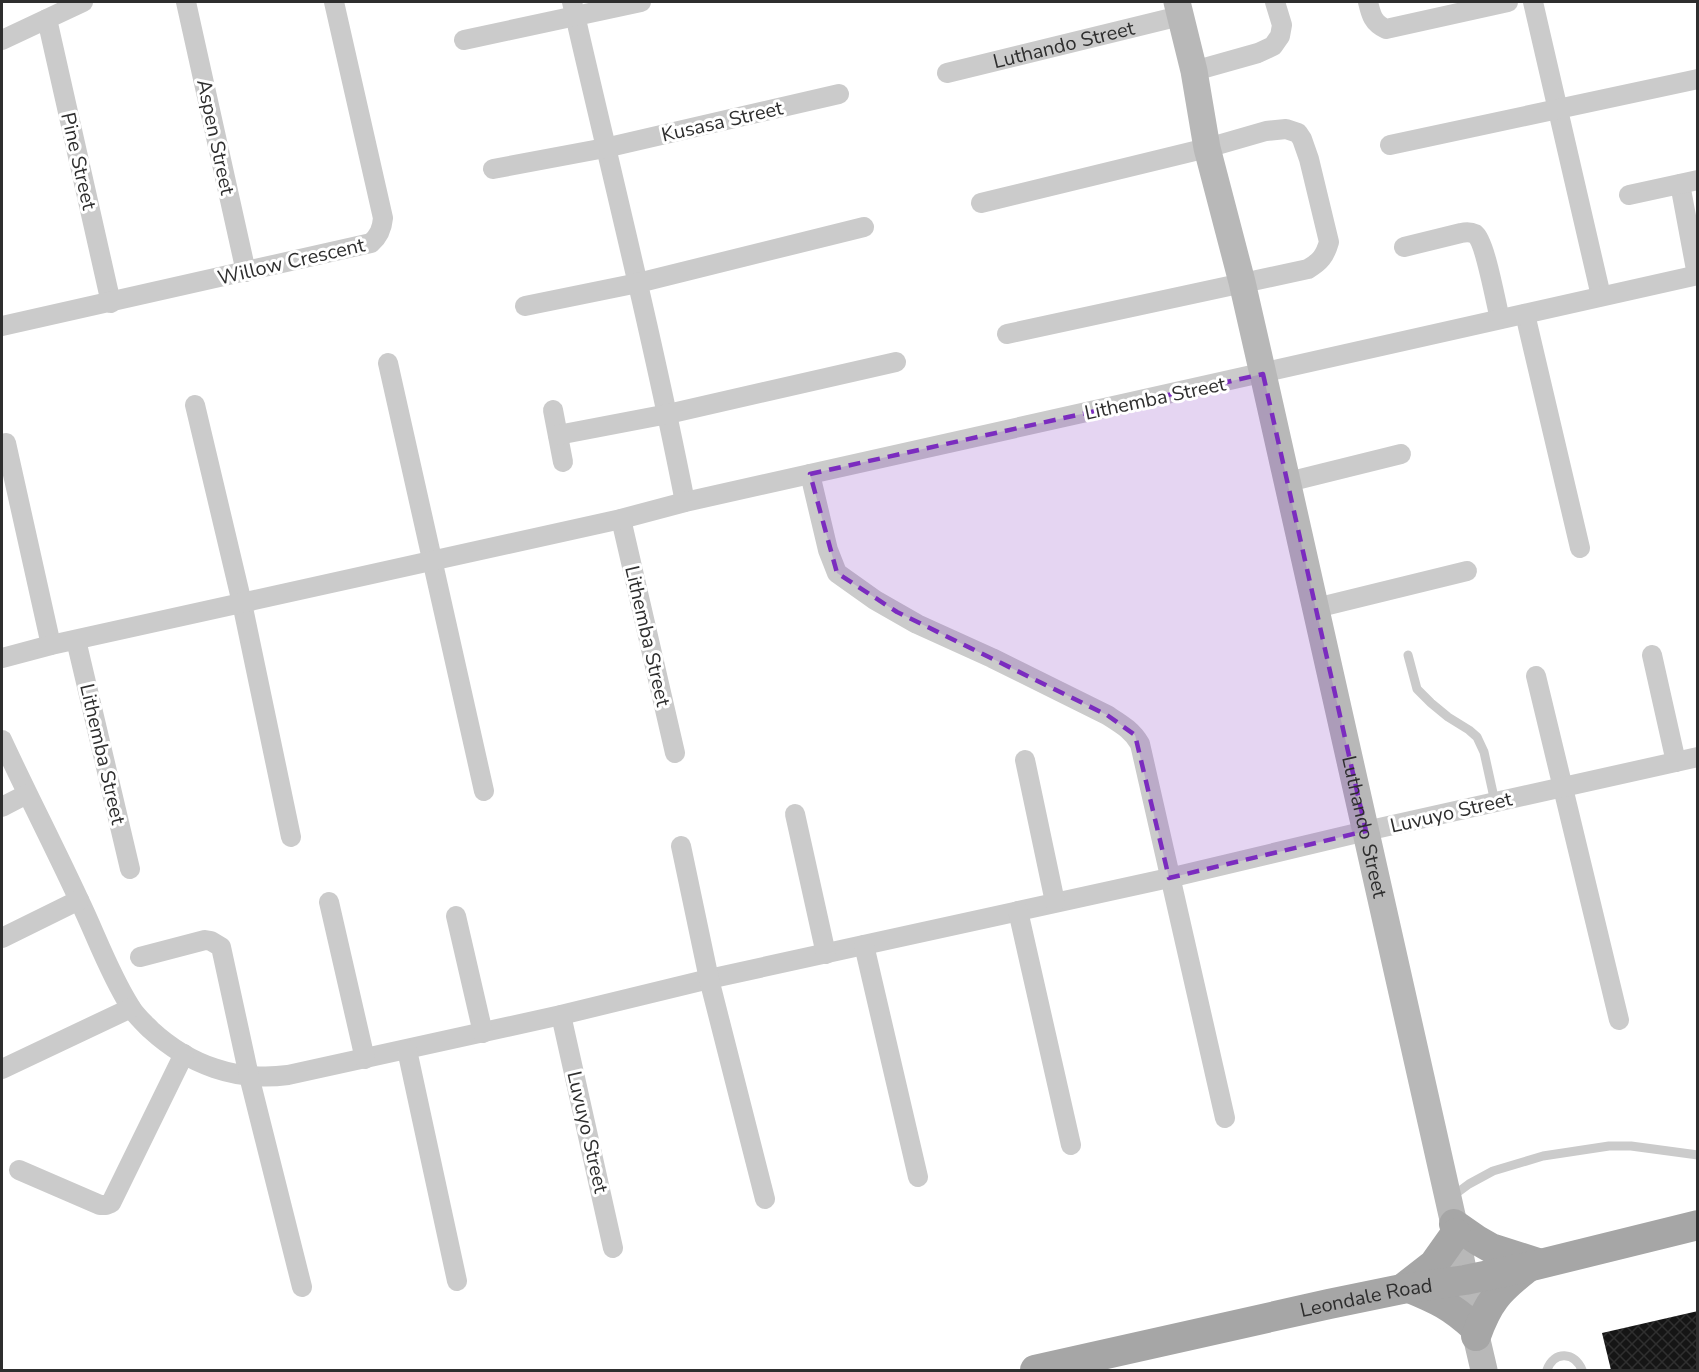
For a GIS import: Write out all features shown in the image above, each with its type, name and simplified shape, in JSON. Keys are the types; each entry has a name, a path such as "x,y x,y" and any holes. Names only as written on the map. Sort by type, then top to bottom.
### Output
{"main road":[{"path":"1453,1219 1476,1240 1534,1265 1499,1291 1475,1331 1450,1306 1406,1288 1434,1264 1453,1219"},
{"name":"Leondale Road","path":"1035,1371 1406,1288 1465,1280 1534,1265 1698,1225"}],"street":[{"path":"2,40 83,2"},
{"name":"Aspen Street","path":"186,2 246,272"},
{"name":"Willow Crescent","path":"2,327 371,243 378,236 383,218 334,2"},
{"path":"464,40 574,9 641,2"},
{"path":"1194,71 1258,53 1273,46 1280,36 1282,25 1275,2"},
{"path":"1368,2 1372,19 1386,29 1508,2"},
{"path":"1533,2 1601,296"},
{"path":"574,9 668,414 685,502"},
{"name":"Luthando Street","path":"947,73 1179,9 1194,71 1207,148 1242,282 1288,482 1453,1219 1484,1371"},
{"name":"Pine Street","path":"47,19 111,303"},
{"path":"1390,145 1698,79"},
{"name":"Kusasa Street","path":"493,169 605,148 839,94"},
{"path":"981,203 1207,148 1266,131 1286,129 1298,133 1302,139 1329,242 1326,255 1308,269 1007,334"},
{"name":"Lithemba Street","path":"2,658 51,645 432,562 685,502 1697,275 1689,182 1629,195"},
{"path":"525,306 638,283 864,227"},
{"path":"1404,247 1461,232 1475,234 1483,245 1500,319"},
{"path":"1525,314 1580,548"},
{"path":"558,435 668,414 896,362"},
{"path":"388,363 483,791"},
{"path":"195,405 242,603 291,837"},
{"path":"553,410 563,462"},
{"path":"6,443 51,645"},
{"path":"1288,482 1401,454"},
{"path":"810,474 828,550 837,573 875,600 917,624 992,658 1107,716 1125,726 1135,735 1140,744 1225,1118"},
{"name":"Lithemba Street","path":"621,519 675,753"},
{"path":"1316,608 1467,571"},
{"name":"Lithemba Street","path":"76,640 130,869"},
{"path":"1652,656 1676,762"},
{"path":"1536,676 1618,1020"},
{"name":"Luvuyo Street","path":"2,740 108,966 131,1008 161,1039 209,1068 266,1077 288,1075 407,1050 709,979 1169,878 1365,831 1698,757"},
{"path":"1025,760 1055,902"},
{"path":"2,807 27,794"},
{"path":"795,814 826,954"},
{"path":"681,846 709,979 765,1198"},
{"path":"2,938 79,900"},
{"path":"329,902 365,1059"},
{"path":"1018,911 1071,1145"},
{"path":"456,916 483,1033"},
{"path":"140,957 205,940 221,947 249,1076 302,1287"},
{"path":"864,945 918,1177"},
{"path":"2,1069 131,1008"},
{"name":"Luvuyo Street","path":"561,1015 613,1248"},
{"path":"407,1050 457,1281"},
{"path":"19,1170 100,1205 111,1203 184,1054"}],"lane":[{"path":"1408,655 1417,688 1448,717 1477,736 1484,752 1495,802"},
{"path":"1453,1219 1469,1184 1492,1171 1543,1156 1609,1146 1631,1146 1698,1155"},
{"path":"1548,1371 1555,1357 1566,1356 1576,1360 1582,1371"}],"highlighted area":[{"path":"1263,374 1366,831 1169,878 1135,735 1107,715 897,612 837,573 810,474"}],"building":[{"path":"1698,1311 1698,1370 1611,1370 1602,1333"}]}
